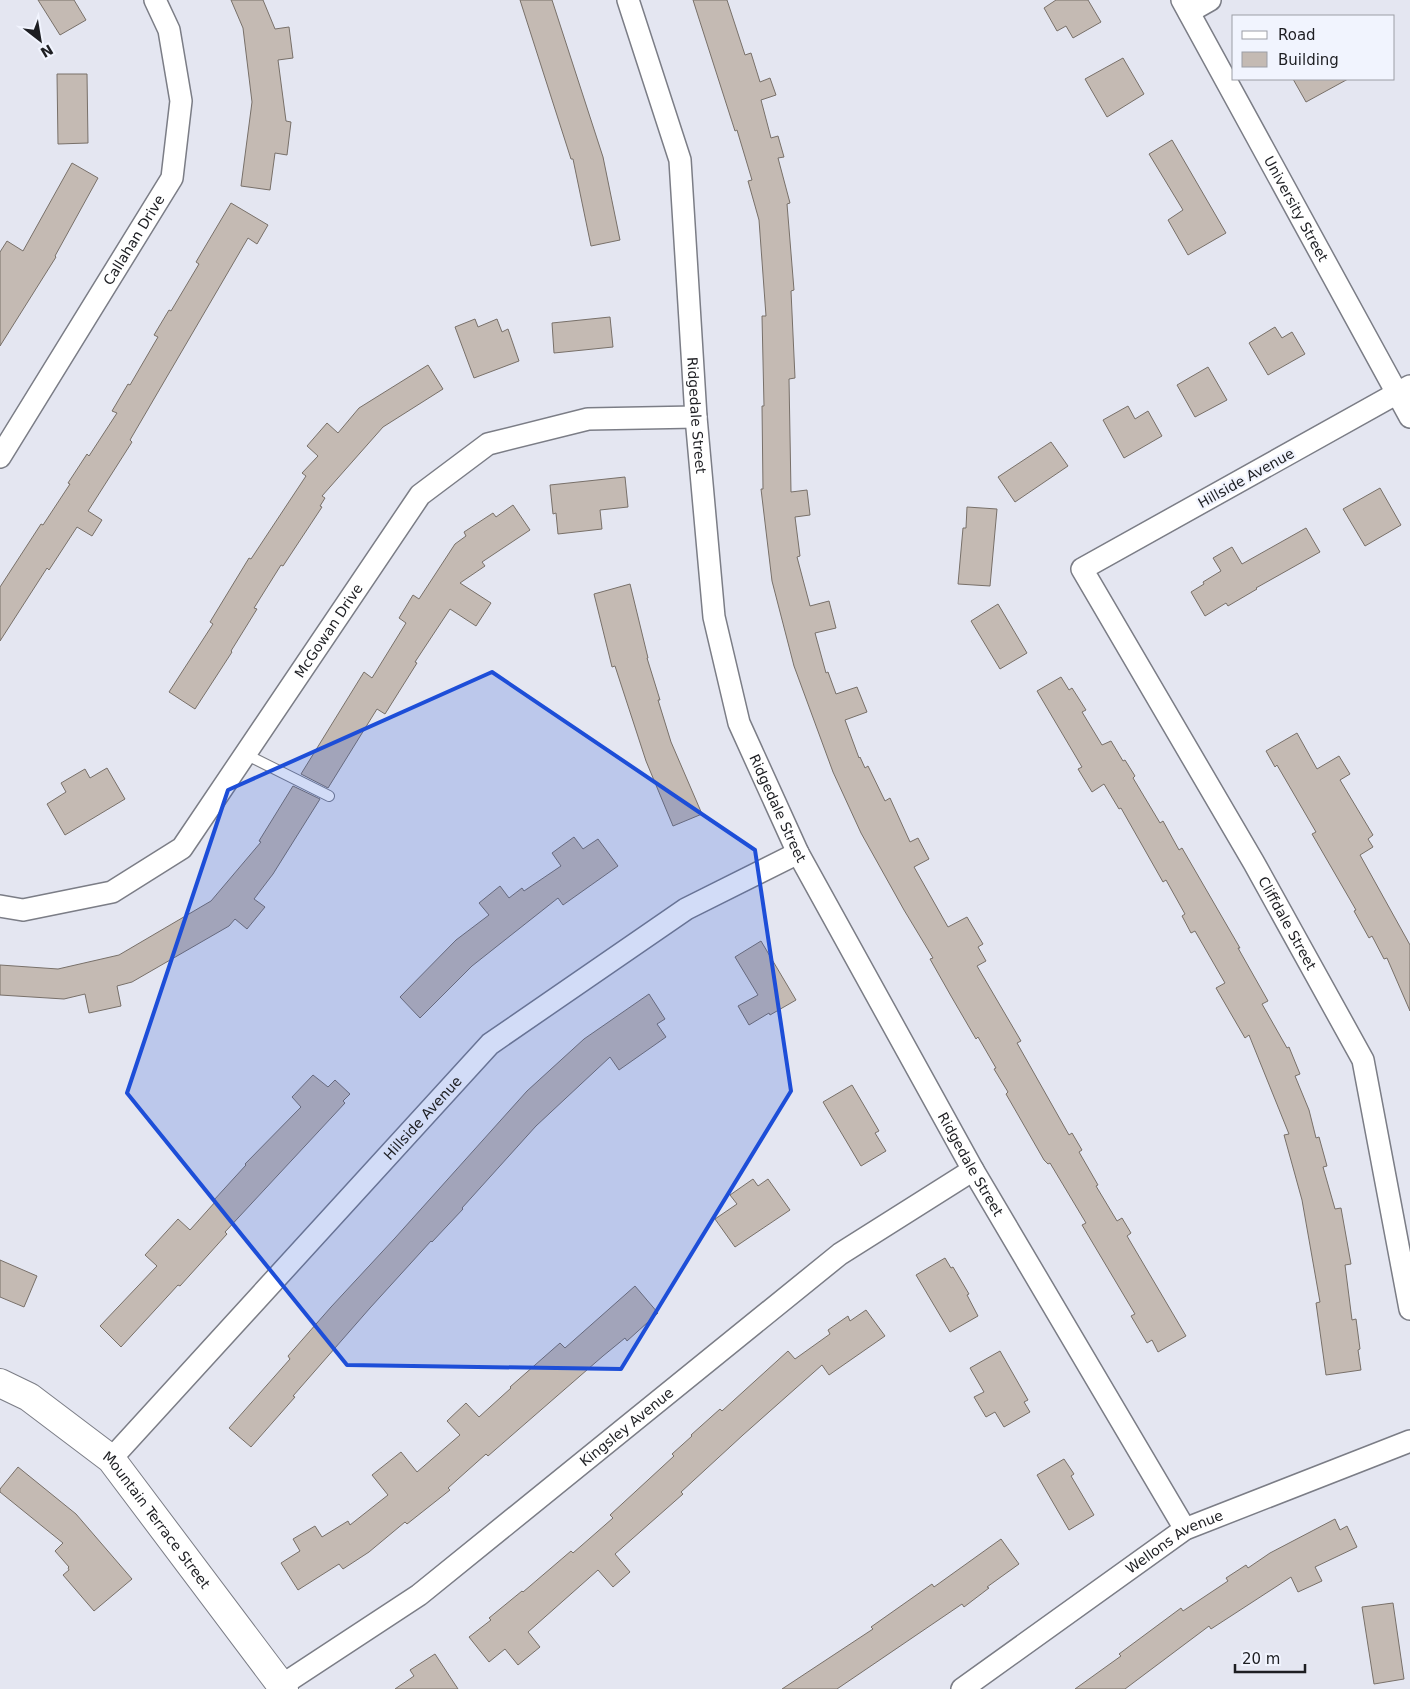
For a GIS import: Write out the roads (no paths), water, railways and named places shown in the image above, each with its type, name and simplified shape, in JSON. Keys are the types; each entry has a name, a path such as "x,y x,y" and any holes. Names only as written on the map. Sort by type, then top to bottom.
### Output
{"street":[{"name":"Callahan Drive","path":"0,457 172,178 181,101 169,30 155,0"},
{"name":"Ridgedale Street","path":"628,0 680,160 696,417 714,616 740,723 798,853 973,1170 1185,1529"},
{"path":"1185,6 1210,0"},
{"name":"University Street","path":"1185,6 1403,390 1410,417"},
{"name":"Hillside Avenue","path":"1082,569 1403,390"},
{"name":"McGowan Drive","path":"0,906 24,910 112,892 182,848 420,495 488,444 588,419 696,417"},
{"name":"Cliffdale Street","path":"1082,569 1254,863 1363,1060 1410,1309"},
{"name":"Hillside Avenue","path":"112,1459 490,1044 686,909 798,853"},
{"name":"Kingsley Avenue","path":"283,1687 419,1595 840,1254 973,1170"},
{"name":"Mountain Terrace Street","path":"0,1383 29,1397 112,1459 283,1687"},
{"name":"Wellons Avenue","path":"962,1689 1185,1529 1410,1441"}],"lane":[{"path":"245,754 329,796"}]}
